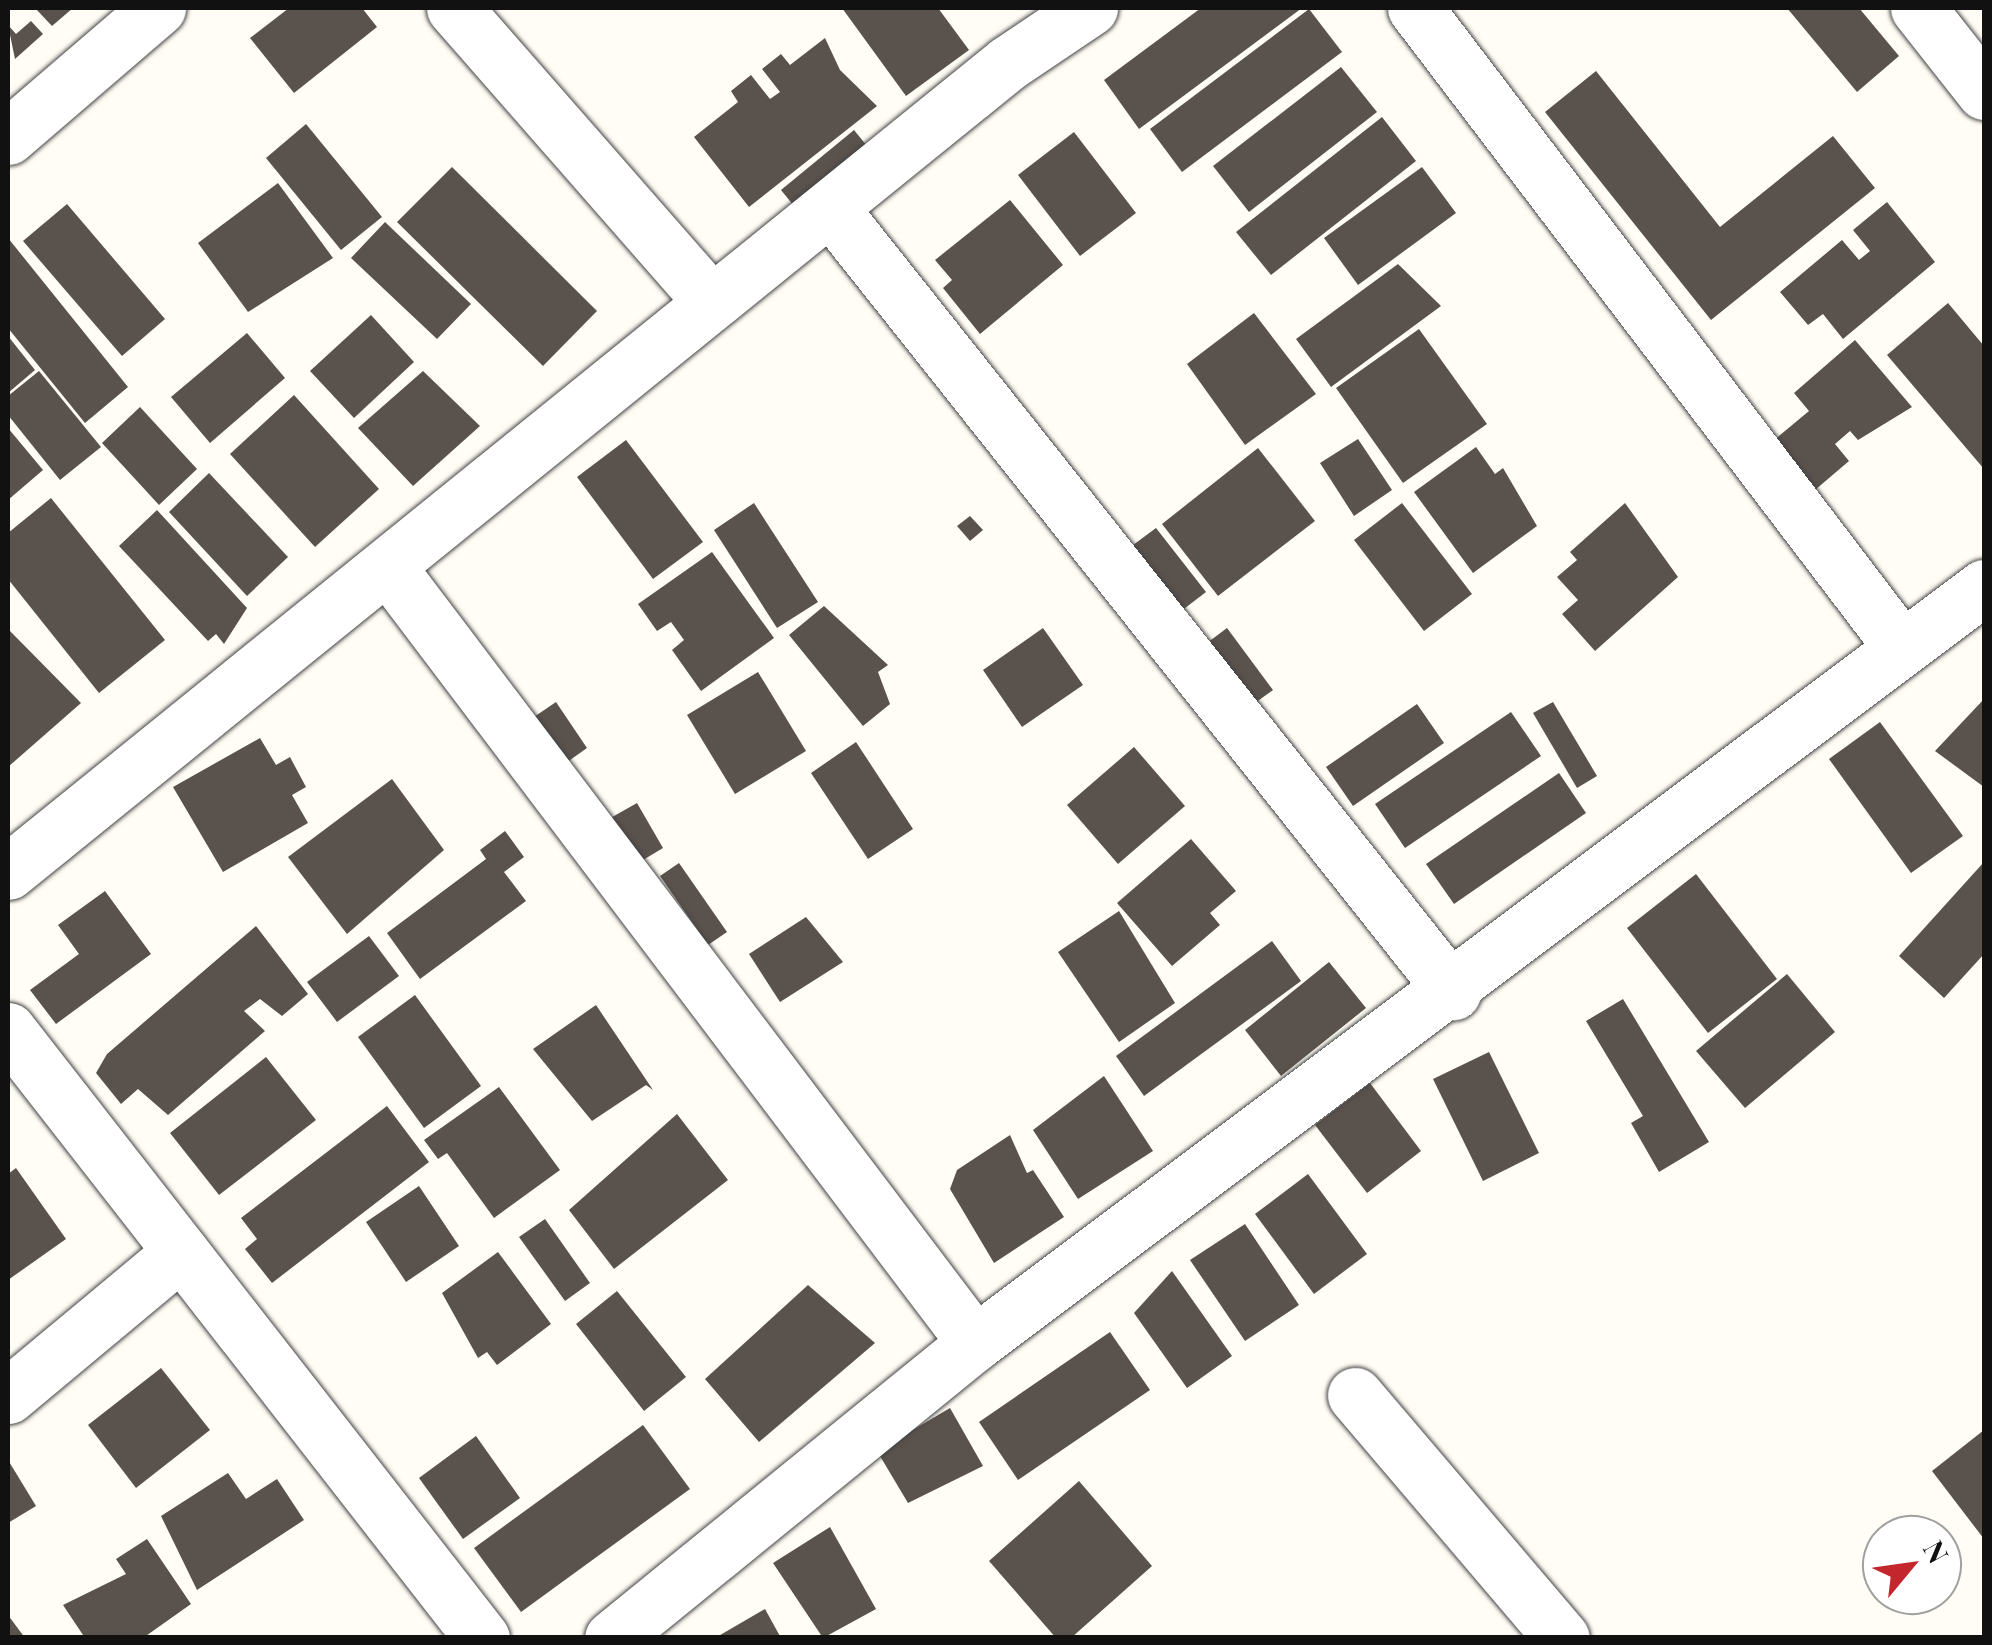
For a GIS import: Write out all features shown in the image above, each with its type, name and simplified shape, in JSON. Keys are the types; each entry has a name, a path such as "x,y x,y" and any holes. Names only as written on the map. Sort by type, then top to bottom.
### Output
{"street":[{"path":"8,137 158,8"},
{"path":"454,8 711,302"},
{"path":"8,872 390,571 711,302 1090,8"},
{"path":"1415,8 1902,648"},
{"path":"1918,8 1984,92"},
{"path":"832,210 1453,992"},
{"path":"390,571 975,1344"},
{"path":"612,1638 975,1344 1453,992 1984,587"},
{"path":"8,1030 482,1638"},
{"path":"8,1396 181,1252"},
{"path":"1355,1395 1562,1638"}],"building":[{"path":"35,8 73,8 52,26"},
{"path":"289,8 362,8 377,27 294,93 250,38"},
{"path":"842,8 938,8 969,50 906,96"},
{"path":"1201,8 1302,8 1139,129 1104,80"},
{"path":"1787,8 1859,8 1899,56 1857,92"},
{"path":"1309,9 1342,52 1182,172 1150,129"},
{"path":"31,21 43,34 15,59 8,25 16,34"},
{"path":"825,38 840,70 877,106 749,207 694,137 738,102 731,91 751,75 770,99 780,92 762,69 781,54 790,65"},
{"path":"1341,67 1377,112 1249,212 1213,166"},
{"path":"1596,71 1720,227 1833,136 1875,188 1711,320 1545,112"},
{"path":"1382,117 1416,161 1271,275 1236,232"},
{"path":"306,124 382,217 341,250 266,158"},
{"path":"854,130 876,157 803,217 781,190"},
{"path":"1074,132 1136,213 1080,256 1018,175"},
{"path":"452,167 597,311 543,366 397,222"},
{"path":"1422,167 1456,213 1358,285 1324,238"},
{"path":"278,183 333,258 248,312 198,243"},
{"path":"1010,200 1063,265 980,334 943,288 952,280 935,260"},
{"path":"1887,202 1935,262 1843,339 1823,314 1808,325 1780,292 1842,240 1859,260 1870,251 1853,230"},
{"path":"67,204 165,319 122,356 23,241"},
{"path":"385,222 471,304 437,339 351,258"},
{"path":"8,238 128,387 85,423 8,328"},
{"path":"1398,264 1441,306 1331,387 1296,339"},
{"path":"1948,303 1984,346 1984,469 1887,355"},
{"path":"1254,313 1316,394 1245,445 1187,364"},
{"path":"371,315 414,362 354,418 310,371"},
{"path":"1419,329 1487,424 1403,483 1336,388"},
{"path":"247,333 285,378 210,443 171,397"},
{"path":"8,336 35,370 8,393"},
{"path":"1855,340 1912,407 1858,440 1850,431 1835,444 1849,461 1815,490 1773,441 1809,411 1794,393"},
{"path":"39,371 101,447 60,480 8,415 8,396"},
{"path":"423,371 480,426 413,486 358,428"},
{"path":"294,395 379,489 315,547 230,454"},
{"path":"140,407 197,469 159,505 102,443"},
{"path":"8,428 43,470 8,500"},
{"path":"1358,439 1392,490 1354,516 1320,463"},
{"path":"626,440 703,542 653,579 577,477"},
{"path":"1476,447 1495,474 1503,468 1537,526 1473,573 1414,492"},
{"path":"1258,448 1315,521 1218,596 1162,524"},
{"path":"209,473 288,557 247,596 169,512"},
{"path":"51,498 165,640 99,693 8,579 8,533"},
{"path":"754,503 818,602 777,628 714,530"},
{"path":"1402,503 1472,594 1424,631 1354,540"},
{"path":"1625,503 1678,577 1595,651 1562,614 1578,600 1557,577 1577,560 1570,552"},
{"path":"157,510 247,608 224,644 216,634 208,641 119,546"},
{"path":"970,516 983,530 970,541 957,526"},
{"path":"1156,528 1206,592 1176,615 1125,551"},
{"path":"712,552 774,638 701,691 672,650 684,640 671,622 657,631 638,604"},
{"path":"824,606 888,665 878,672 890,704 863,726 789,635"},
{"path":"1043,628 1083,685 1022,727 983,670"},
{"path":"1227,628 1273,690 1241,713 1195,652"},
{"path":"8,629 81,703 8,767"},
{"path":"758,672 806,751 735,794 687,715"},
{"path":"1984,699 1984,787 1935,751"},
{"path":"556,702 587,748 563,765 531,719"},
{"path":"1553,702 1597,776 1577,788 1533,713"},
{"path":"1417,704 1444,743 1353,806 1326,767"},
{"path":"1511,712 1541,756 1405,848 1375,804"},
{"path":"1880,722 1963,836 1911,873 1829,759"},
{"path":"260,738 276,765 290,757 306,787 292,795 308,823 223,872 173,787"},
{"path":"856,742 913,829 868,859 811,773"},
{"path":"1134,747 1185,806 1118,864 1067,805"},
{"path":"1559,773 1586,813 1454,904 1426,864"},
{"path":"392,779 444,850 347,934 288,857"},
{"path":"637,803 663,848 633,866 607,820"},
{"path":"505,831 524,857 504,872 526,901 420,979 387,933 486,859 480,850"},
{"path":"1191,839 1236,891 1210,913 1220,925 1172,966 1117,903"},
{"path":"1984,862 1984,954 1944,998 1899,956"},
{"path":"679,863 727,932 708,945 660,876"},
{"path":"1696,874 1777,979 1708,1033 1627,928"},
{"path":"105,891 151,954 56,1024 30,990 79,954 58,925"},
{"path":"1119,911 1175,1003 1119,1042 1058,952"},
{"path":"806,917 843,962 780,1002 749,954"},
{"path":"256,926 308,994 282,1016 260,999 244,1011 265,1031 168,1115 138,1089 121,1104 96,1073 107,1054"},
{"path":"369,936 399,976 337,1022 307,982"},
{"path":"1272,941 1301,981 1144,1096 1116,1056"},
{"path":"1329,962 1366,1008 1281,1076 1245,1030"},
{"path":"1787,974 1835,1032 1745,1108 1696,1051"},
{"path":"415,995 481,1086 424,1128 358,1037"},
{"path":"1623,999 1709,1142 1659,1172 1631,1123 1643,1116 1586,1021"},
{"path":"596,1005 653,1090 646,1085 592,1121 533,1049"},
{"path":"1489,1052 1539,1153 1483,1181 1433,1079"},
{"path":"266,1057 316,1120 219,1195 170,1133"},
{"path":"1104,1076 1153,1151 1078,1199 1033,1130"},
{"path":"1370,1083 1421,1151 1367,1193 1315,1125"},
{"path":"499,1087 560,1170 494,1218 447,1153 438,1159 424,1140"},
{"path":"387,1106 429,1162 272,1283 245,1249 257,1239 241,1218"},
{"path":"677,1114 728,1180 614,1269 569,1210"},
{"path":"1010,1135 1027,1173 1033,1170 1064,1217 994,1263 950,1189 957,1170"},
{"path":"16,1168 66,1239 8,1280 8,1174"},
{"path":"1308,1174 1367,1254 1314,1294 1255,1214"},
{"path":"419,1186 459,1246 406,1282 366,1222"},
{"path":"545,1219 590,1283 565,1301 519,1237"},
{"path":"1245,1224 1299,1305 1245,1341 1190,1260"},
{"path":"498,1252 551,1324 497,1365 487,1352 478,1358 442,1293"},
{"path":"1172,1271 1232,1356 1187,1388 1134,1313"},
{"path":"808,1285 875,1343 759,1442 705,1379"},
{"path":"617,1291 686,1377 644,1411 576,1324"},
{"path":"1110,1332 1150,1390 1018,1480 979,1422"},
{"path":"161,1368 210,1430 136,1488 88,1425"},
{"path":"950,1408 983,1466 908,1503 877,1451"},
{"path":"643,1425 690,1489 521,1612 474,1548"},
{"path":"1984,1430 1984,1539 1932,1471"},
{"path":"476,1436 520,1498 463,1539 419,1478"},
{"path":"8,1460 36,1506 8,1523"},
{"path":"228,1473 246,1499 277,1479 304,1520 197,1590 161,1516"},
{"path":"1079,1481 1152,1566 1071,1638 1056,1638 989,1561"},
{"path":"830,1527 876,1609 823,1638 773,1563"},
{"path":"147,1539 191,1604 143,1638 85,1638 63,1605 126,1574 116,1559"},
{"path":"765,1609 781,1638 715,1638"},
{"path":"8,1615 25,1638 8,1638"}]}
